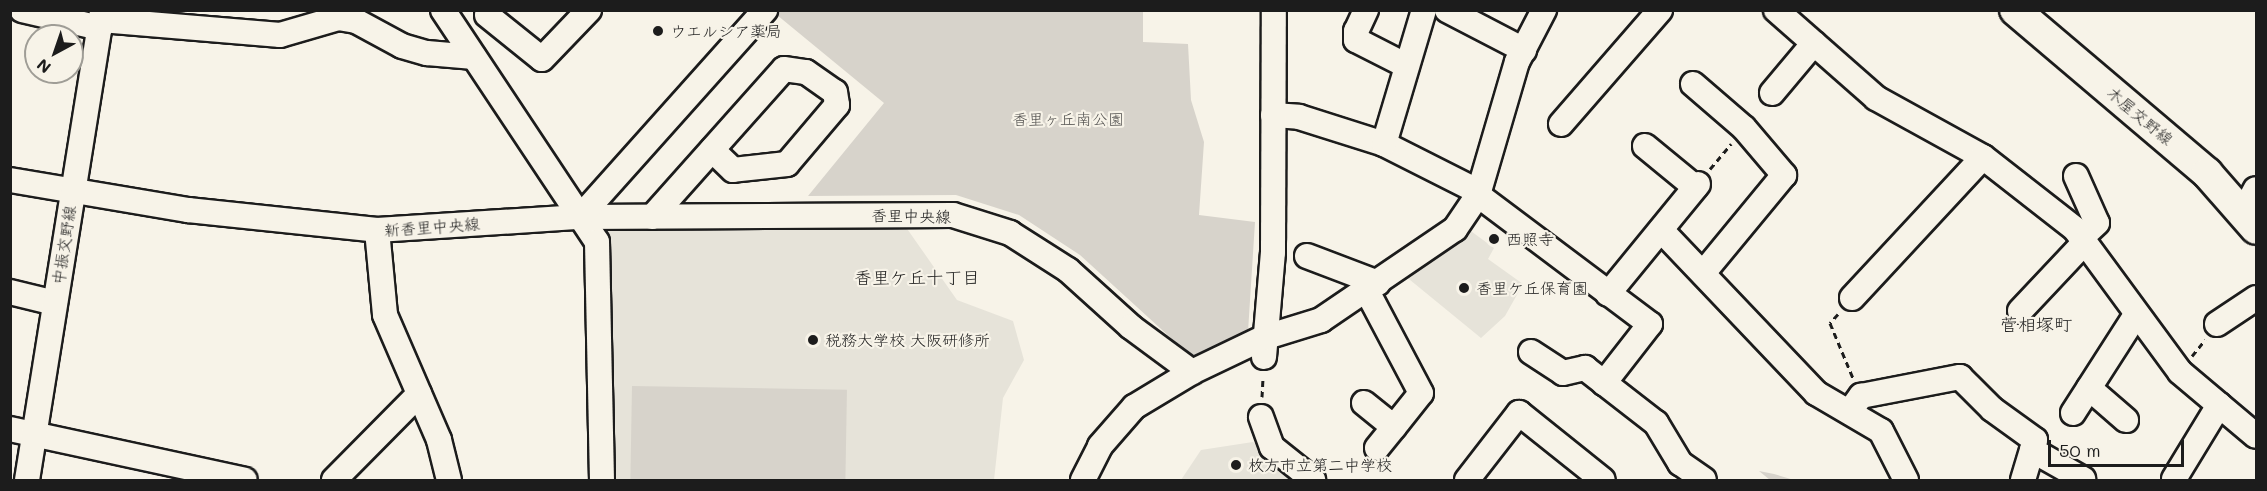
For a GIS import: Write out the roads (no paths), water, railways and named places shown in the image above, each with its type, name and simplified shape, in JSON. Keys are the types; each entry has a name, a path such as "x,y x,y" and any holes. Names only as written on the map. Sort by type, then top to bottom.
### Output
{"main road":[{"name":"木屋交野線","path":"2015,10 2252,210"}],"street":[{"path":"22,10 280,35 338,18 356,21 410,48 470,50"},
{"path":"443,10 597,242 602,480"},
{"path":"470,50 489,13 542,59 589,10"},
{"path":"580,218 765,10"},
{"path":"1263,347 1273,252 1274,10"},
{"path":"1366,10 1356,32 1356,40 1407,66"},
{"path":"1384,144 1424,10"},
{"path":"1447,10 1524,50"},
{"path":"1083,480 1100,446 1134,407 1192,372 1263,347 1321,320 1455,229 1479,194 1524,50 1545,10"},
{"path":"1561,124 1660,10"},
{"path":"1776,10 1875,98 1983,157 2075,229 2180,372 2256,436"},
{"name":"中振交野線","path":"27,480 101,19"},
{"path":"1772,93 1814,43"},
{"path":"652,217 784,69 806,72 835,93 837,105 787,164 733,170 712,150"},
{"path":"1693,84 1744,128 1784,175 1704,272"},
{"path":"1273,115 1299,117 1384,144 1479,194 1650,324 1604,383"},
{"path":"1608,294 1697,186 1645,146"},
{"path":"1852,298 1983,157"},
{"path":"2020,311 2097,224 2076,176"},
{"name":"新香里中央線","path":"10,180 188,210 377,230 580,218"},
{"name":"香里中央線","path":"580,218 953,215 1010,233 1048,258 1192,372"},
{"path":"377,230 385,315 439,440 449,480"},
{"path":"1661,230 1704,272 1816,393 1856,404 1960,377 1992,409 2035,440 2023,480"},
{"path":"1307,256 1372,287 1421,393 1377,448"},
{"path":"10,292 55,303"},
{"path":"2217,324 2256,298"},
{"path":"2073,413 2136,315"},
{"path":"1531,352 1563,373 1585,368 1656,423 1680,463 1704,480"},
{"path":"2089,388 2126,420"},
{"path":"334,480 419,394"},
{"path":"1364,403 1394,427"},
{"path":"1856,404 1881,431 1906,480"},
{"path":"2174,479 2219,405"},
{"path":"1467,480 1519,413 1603,480"},
{"path":"1261,417 1266,438 1272,447 1313,480"},
{"path":"10,429 245,480"},
{"path":"2032,450 2083,479"}],"place":[{"name":"ウエルシア薬局","path":"658,31"},
{"name":"西照寺","path":"1494,239"},
{"name":"香里ケ丘保育園","path":"1464,288"},
{"name":"税務大学校 大阪研修所","path":"813,340"},
{"name":"枚方市立第二中学校","path":"1236,465"}],"district":[{"name":"香里ケ丘十丁目","path":"917,277"},
{"name":"菅相塚町","path":"2036,324"}],"park label":[{"name":"香里ヶ丘南公園","path":"1068,119"}]}
